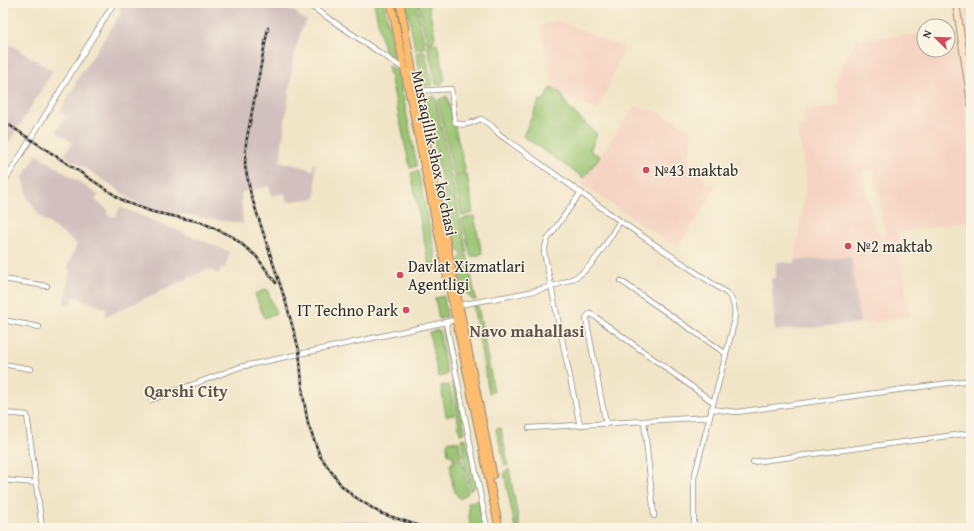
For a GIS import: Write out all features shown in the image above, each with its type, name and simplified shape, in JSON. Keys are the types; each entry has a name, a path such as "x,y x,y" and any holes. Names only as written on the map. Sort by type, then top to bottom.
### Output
{"main road":[{"name":"Mustaqillik shox ko'chasi","path":"391,3 455,320 471,379"},
{"name":"Mustaqillik shox ko'chasi","path":"400,3 416,91 460,305 471,379 495,496"},
{"path":"495,496 499,528"},
{"path":"495,496 504,528"}],"street":[{"path":"3,184 114,3"},
{"path":"306,3 413,75"},
{"path":"956,3 971,104"},
{"path":"408,92 451,88 455,122 461,125 481,119 487,122 499,134 620,221 728,294 733,300 736,310 694,478 694,528"},
{"path":"580,426 544,252 547,240 581,192"},
{"path":"460,305 550,286 574,279 590,265 620,221"},
{"path":"3,278 47,286"},
{"path":"621,281 725,353"},
{"path":"606,424 586,318 590,313 713,402"},
{"path":"3,320 39,327"},
{"path":"151,400 240,367 455,320"},
{"path":"446,323 487,528"},
{"path":"3,364 31,369"},
{"path":"711,409 737,412 971,380"},
{"path":"3,413 27,415 42,528"},
{"path":"529,428 709,417"},
{"path":"644,421 654,516"},
{"path":"753,462 971,433"},
{"path":"3,480 36,483"}],"shaded area":[{"path":"121,3 282,3 307,21 302,28 294,54 280,161 313,170 313,164 315,163 316,198 287,202 285,193 271,196 269,186 241,193 243,224 150,209 139,205 110,184 64,155 73,142 56,132 66,116 60,112 76,84 75,83 122,12 119,7"},
{"path":"963,3 971,3 971,51 970,51"},
{"path":"557,20 624,48 598,111 550,88 552,84 541,26"},
{"path":"916,35 916,58 956,58 956,46 971,154 971,195 968,196 971,220 897,233 910,317 860,323 851,257 795,260 806,181 797,126 805,123 804,111 840,105 835,83 856,39","holes":["874,169 885,235 882,236 875,230 862,172"]},
{"path":"3,40 53,71 5,149 3,147"},
{"name":"№43 maktab","path":"635,106 659,112 692,130 689,162 699,161 705,184 716,182 716,189 677,248 581,184"},
{"path":"37,154 98,195 95,200 108,210 107,215 116,217 120,207 230,252 224,269 221,268 219,274 208,269 105,316 106,309 74,296 70,305 64,303 70,270 67,268 77,244 39,216 28,198 23,177"},
{"path":"851,257 860,323 775,331 771,278 776,278 776,262 795,263 795,260"},
{"path":"337,520 360,521 419,528 339,528"}],"green space":[{"path":"374,3 384,3 394,57 385,55"},
{"path":"406,3 416,3 425,48 415,50"},
{"path":"418,3 428,3 435,37 433,42 427,43"},
{"path":"437,43 445,80 441,84 436,84 427,45"},
{"path":"425,51 432,85 423,86 416,53"},
{"path":"388,66 398,71 417,166 410,168"},
{"path":"550,88 561,93 568,107 597,134 590,151 600,156 584,178 523,136 540,99 543,101"},
{"path":"435,96 467,253 462,254 454,242 425,98"},
{"path":"447,96 465,168 464,173 454,176 438,100"},
{"path":"418,171 437,263 429,265 411,173"},
{"path":"467,174 473,213 462,216 454,177"},
{"path":"474,216 482,254 471,257 462,219"},
{"path":"467,255 476,300 470,297 466,292 461,279 459,265 461,256"},
{"path":"267,289 276,313 264,318 255,294"},
{"path":"444,296 447,317 439,319 435,298"},
{"path":"473,306 478,306 494,392 489,393"},
{"path":"442,329 445,329 454,374 451,375"},
{"path":"439,330 447,373 446,375 440,377 438,376 429,332"},
{"path":"452,381 456,381 465,431 462,434 460,434"},
{"path":"449,385 455,415 446,416 441,386"},
{"path":"501,428 508,465 505,466 496,429"},
{"path":"466,438 477,482 476,486 470,491 461,439"},
{"path":"449,441 459,442 461,457 453,458 452,455 448,455 447,445"},
{"path":"462,459 468,493 460,499 453,487 450,464 453,464 453,460"},
{"path":"509,469 520,528 515,528 504,472"},
{"path":"479,500 483,527 470,528 468,502"}],"railway":[{"path":"268,28 246,143 245,166 251,195 286,303 299,350 303,395 308,424 320,456 341,485 352,495 380,513 426,528"},
{"path":"3,121 125,202 153,212 201,222 233,237 256,256 276,283"}],"place":[{"name":"№43 maktab","path":"646,170"},
{"name":"№2 maktab","path":"848,246"},
{"name":"Davlat Xizmatlari Agentligi","path":"400,275"},
{"name":"IT Techno Park","path":"406,310"}],"district":[{"name":"Navo mahallasi","path":"527,330"},
{"name":"Qarshi City","path":"186,390"}]}
